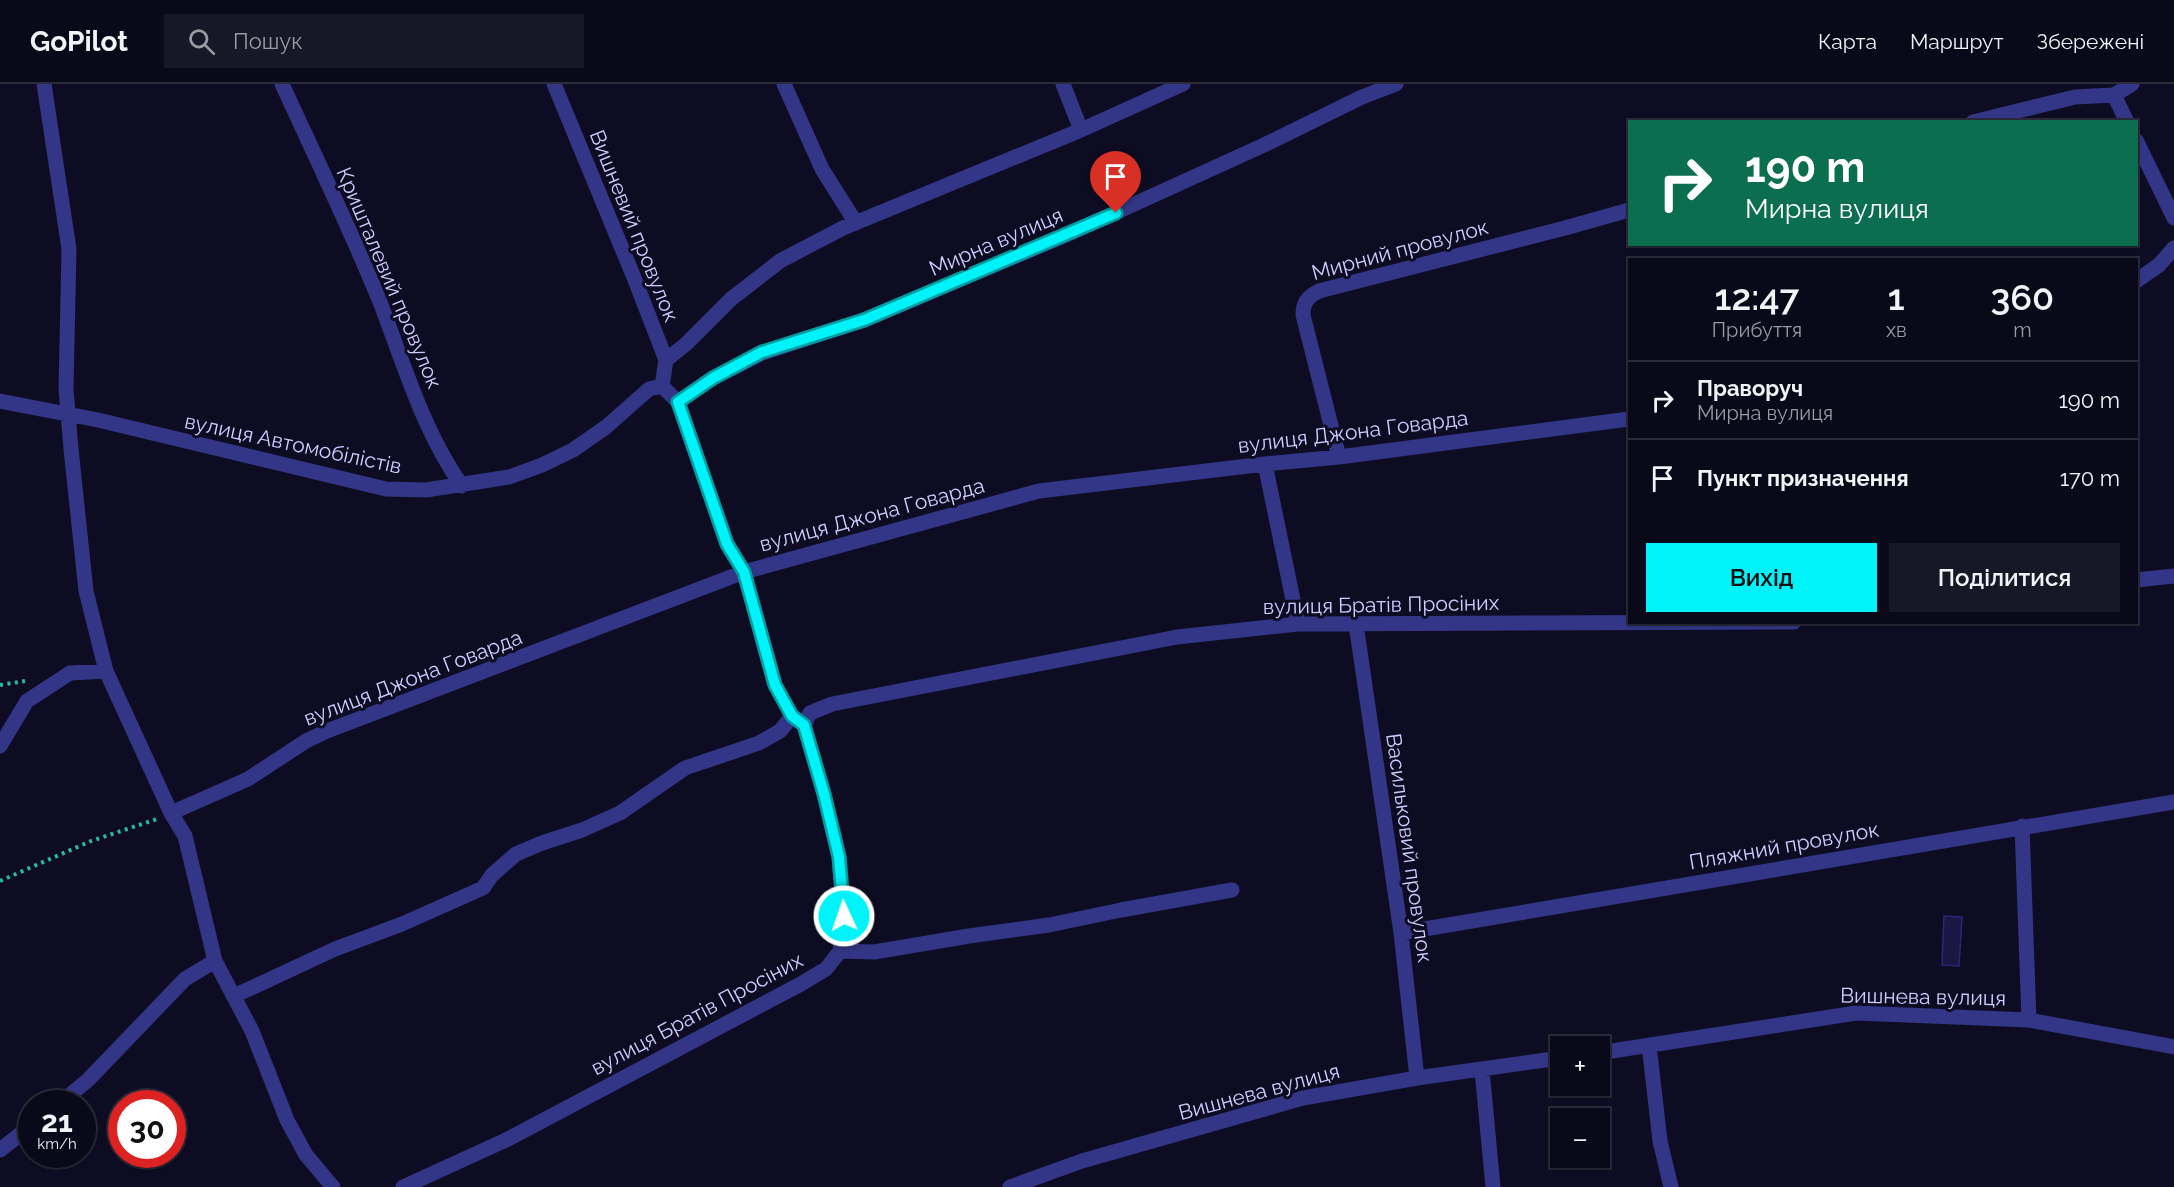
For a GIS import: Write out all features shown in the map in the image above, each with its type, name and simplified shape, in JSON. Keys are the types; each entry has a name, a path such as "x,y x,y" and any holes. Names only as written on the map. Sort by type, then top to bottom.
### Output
{"street":[{"path":"44,84 69,249 66,389 68,415 87,591 105,671 171,813 185,836 215,961 252,1031 287,1120 306,1155 333,1187"},
{"name":"Кришталевий провулок","path":"282,84 379,300 418,403 447,464 462,486"},
{"name":"Вишневий провулок","path":"554,84 666,360 662,386"},
{"path":"784,84 822,169 856,223"},
{"path":"1063,84 1081,130"},
{"path":"666,360 686,344 731,298 780,261 856,223 1081,130 1183,84"},
{"name":"Мирна вулиця","path":"678,402 713,378 762,352 864,320 1051,242 1264,146 1362,97 1396,84"},
{"path":"1981,120 2075,97 2114,95 2132,84"},
{"path":"2114,95 2126,120"},
{"path":"2138,144 2174,218"},
{"name":"Мирний провулок","path":"1339,457 1303,315 1303,307 1311,295 1318,291 1628,210"},
{"path":"2138,279 2159,265 2174,248"},
{"path":"662,386 678,402 727,544 744,572 775,685 798,720 824,794 839,857 844,916 840,951 874,952 1049,925 1233,890"},
{"name":"вулиця Автомобілістів","path":"0,401 98,420 386,489 426,490 509,477 542,465 573,450 606,427 649,389 662,386"},
{"name":"вулиця Джона Говарда","path":"171,813 248,779 306,741 327,731 744,572 1039,491 1339,457 1628,419"},
{"path":"1265,464 1298,624"},
{"path":"2138,580 2174,576"},
{"name":"вулиця Братів Просіних","path":"234,996 335,949 402,924 483,888 492,875 516,854 582,830 620,813 685,768 759,743 810,713 832,704 1177,637 1298,624 1628,623"},
{"name":"Васильковий провулок","path":"1356,624 1401,933 1417,1078"},
{"path":"0,746 27,701 70,673 105,671"},
{"name":"Пляжний провулок","path":"1401,933 2174,802"},
{"path":"2022,826 2030,1020"},
{"name":"вулиця Братів Просіних","path":"404,1187 506,1140 800,986 826,969 840,951"},
{"path":"76,1090 185,979 215,961"},
{"name":"Вишнева вулиця","path":"1610,1051 1856,1013 2030,1020 2174,1047"},
{"path":"1649,1045 1660,1142 1671,1187"},
{"name":"Вишнева вулиця","path":"1010,1187 1082,1161 1303,1098 1417,1078 1550,1060"},
{"path":"1482,1070 1493,1187"},
{"path":"0,1150 18,1136"}],"path":[{"path":"0,881 91,842 171,813"}],"building":[{"path":"1944,916 1962,917 1959,966 1942,965"}],"route":[{"path":"844,916 839,857 804,725 792,716 775,685 744,572 727,544 705,486 678,402 713,378 762,352 864,320 1116,213"}]}
